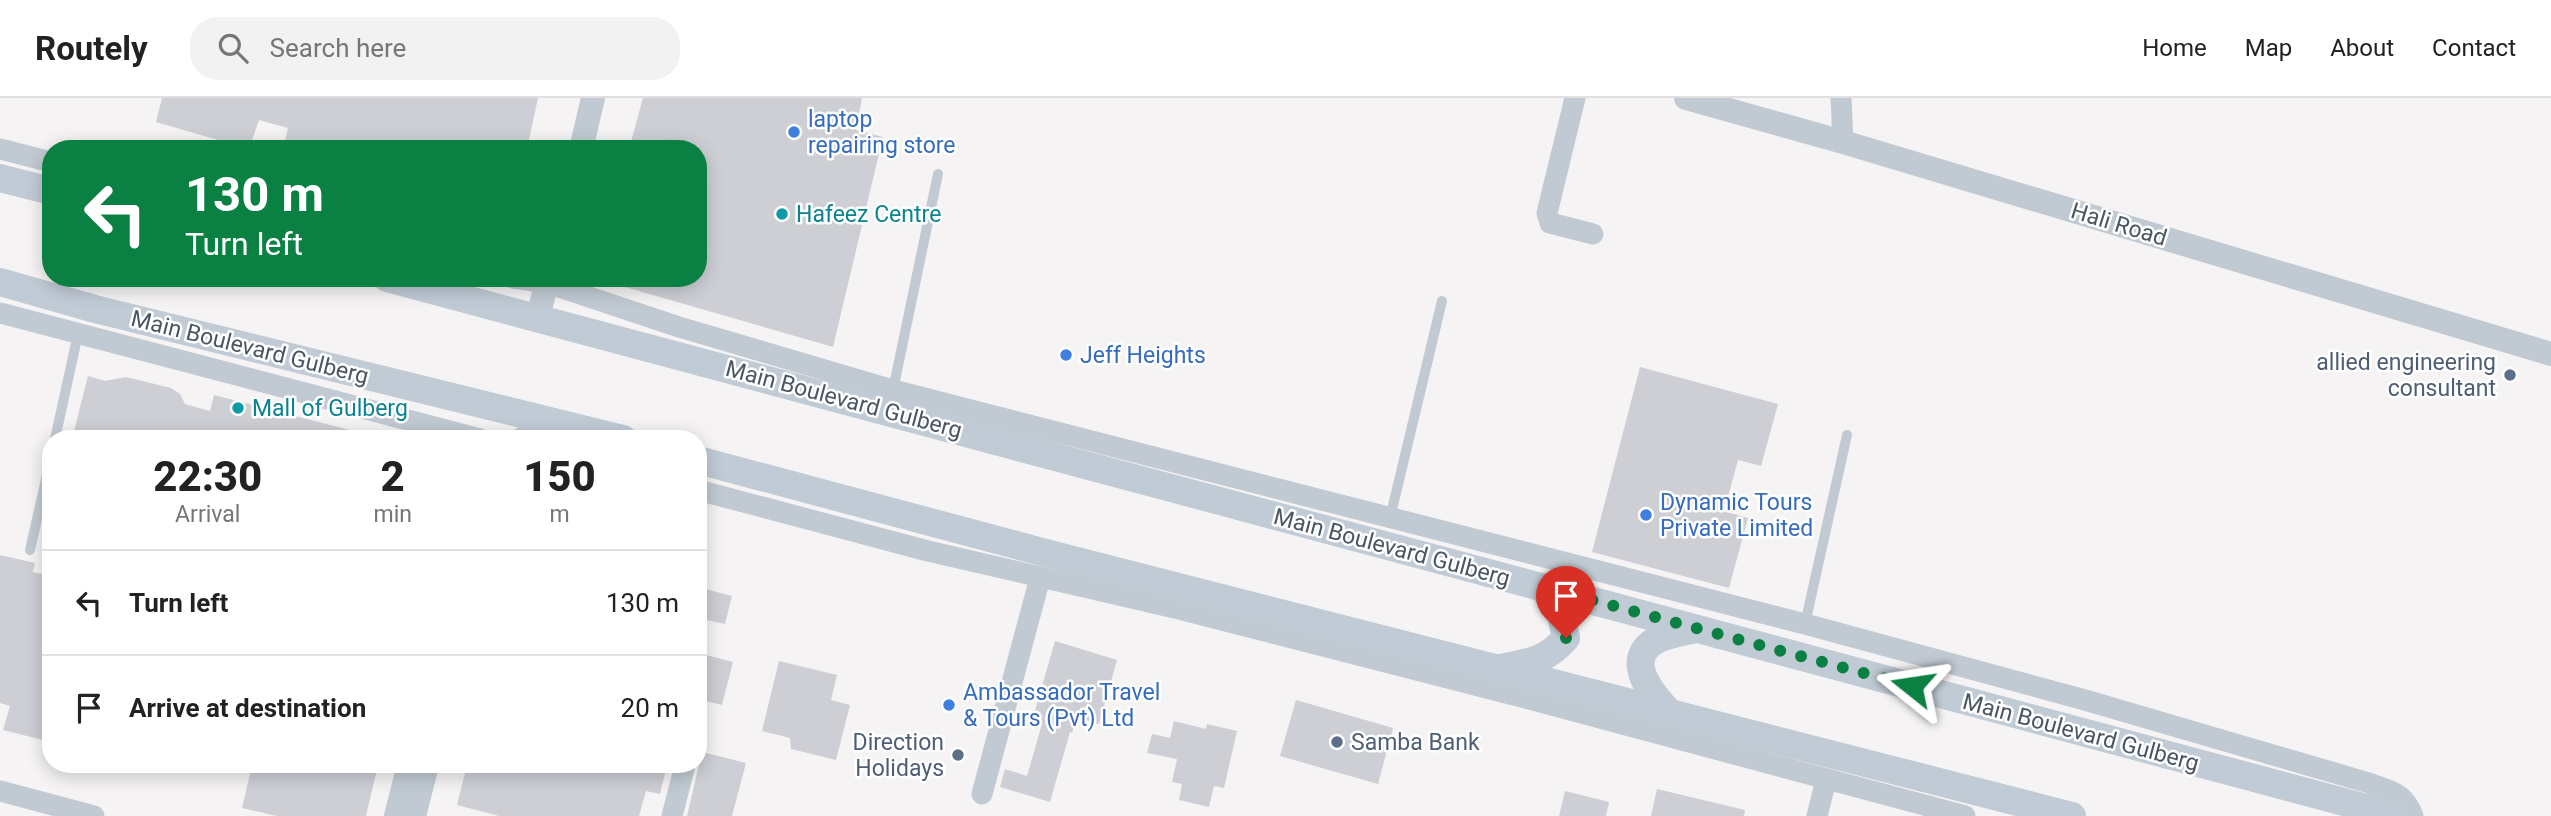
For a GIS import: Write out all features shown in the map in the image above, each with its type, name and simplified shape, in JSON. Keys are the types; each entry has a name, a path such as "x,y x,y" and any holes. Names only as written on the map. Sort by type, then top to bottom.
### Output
{"main road":[{"path":"0,178 42,189"},
{"name":"Main Boulevard Gulberg","path":"0,282 121,315 590,430"},
{"name":"Main Boulevard Gulberg","path":"422,287 2396,816"},
{"path":"707,462 1046,553 2072,816"},
{"path":"1499,668 1530,662 1554,652 1566,638 1561,615 1543,587"},
{"path":"1668,711 1647,689 1640,666 1643,654 1658,639 1697,629"}],"street":[{"path":"583,140 593,98"},
{"path":"1576,98 1547,214 1550,223 1559,227 1593,234"},
{"name":"Hali Road","path":"1686,98 1843,142 2551,354"},
{"path":"1841,98 1843,142"},
{"path":"0,149 42,160"},
{"path":"538,317 546,287"},
{"path":"564,287 679,327 893,390 1805,624 2085,700 2369,783 2399,794 2407,802 2413,816"},
{"path":"0,313 446,430"},
{"path":"543,430 561,422"},
{"path":"707,492 1040,578 1179,609 1965,816"},
{"path":"982,794 1040,578"},
{"path":"396,816 407,773"},
{"path":"414,816 425,773"},
{"path":"672,816 683,773"},
{"path":"1817,816 1826,780"},
{"path":"0,791 94,816"}],"lane":[{"path":"893,390 938,174"},
{"path":"1390,517 1442,301"},
{"path":"57,430 78,334"},
{"path":"1805,624 1847,435"},
{"path":"30,550 42,497"}],"building":[{"path":"162,98 538,98 529,140 285,140 288,128 259,120 252,140 218,140 156,122"},
{"name":"Hafeez Centre","path":"643,98 862,98 856,130 883,137 833,347 625,287 707,287 707,140 631,140"},
{"path":"1640,367 1778,404 1761,466 1738,460 1724,511 1748,518 1729,588 1592,552"},
{"path":"88,376 105,381 126,377 171,388 180,394 185,404 210,411 214,395 350,430 74,430"},
{"path":"0,555 35,563 33,572 42,574 42,740 3,730 10,706 0,703"},
{"path":"707,589 732,596 725,624 707,620"},
{"path":"1055,641 1117,660 1099,724 1077,717 1072,733 1070,732 1050,802 1000,787 1005,769 1027,776 1042,724 1032,721"},
{"path":"707,655 733,662 722,705 707,701"},
{"path":"779,661 837,675 831,700 850,705 836,760 791,749 790,738 762,731"},
{"name":"Samba Bank","path":"1296,700 1393,728 1378,784 1280,756"},
{"path":"1174,721 1206,729 1207,724 1237,731 1224,788 1214,786 1209,807 1179,800 1182,784 1172,782 1177,759 1147,753 1152,734 1170,738"},
{"path":"707,753 746,763 732,816 687,816 697,773 707,773"},
{"path":"250,773 376,773 366,816 277,816 242,808"},
{"path":"465,773 665,773 660,794 646,791 639,816 499,816 457,805"},
{"path":"1657,789 1745,810 1744,816 1651,816"},
{"path":"1565,791 1609,802 1606,816 1559,816"}],"place":[{"name":"laptop repairing store","path":"794,132"},
{"name":"Hafeez Centre","path":"782,214"},
{"name":"Jeff Heights","path":"1066,355"},
{"name":"allied engineering consultant","path":"2510,375"},
{"name":"Mall of Gulberg","path":"238,408"},
{"name":"Dynamic Tours Private Limited","path":"1646,515"},
{"name":"Ambassador Travel & Tours (Pvt) Ltd","path":"949,705"},
{"name":"Samba Bank","path":"1337,742"},
{"name":"Direction Holidays","path":"958,755"}],"route":[{"path":"1566,638 1561,615 1543,587 1912,686"}]}
